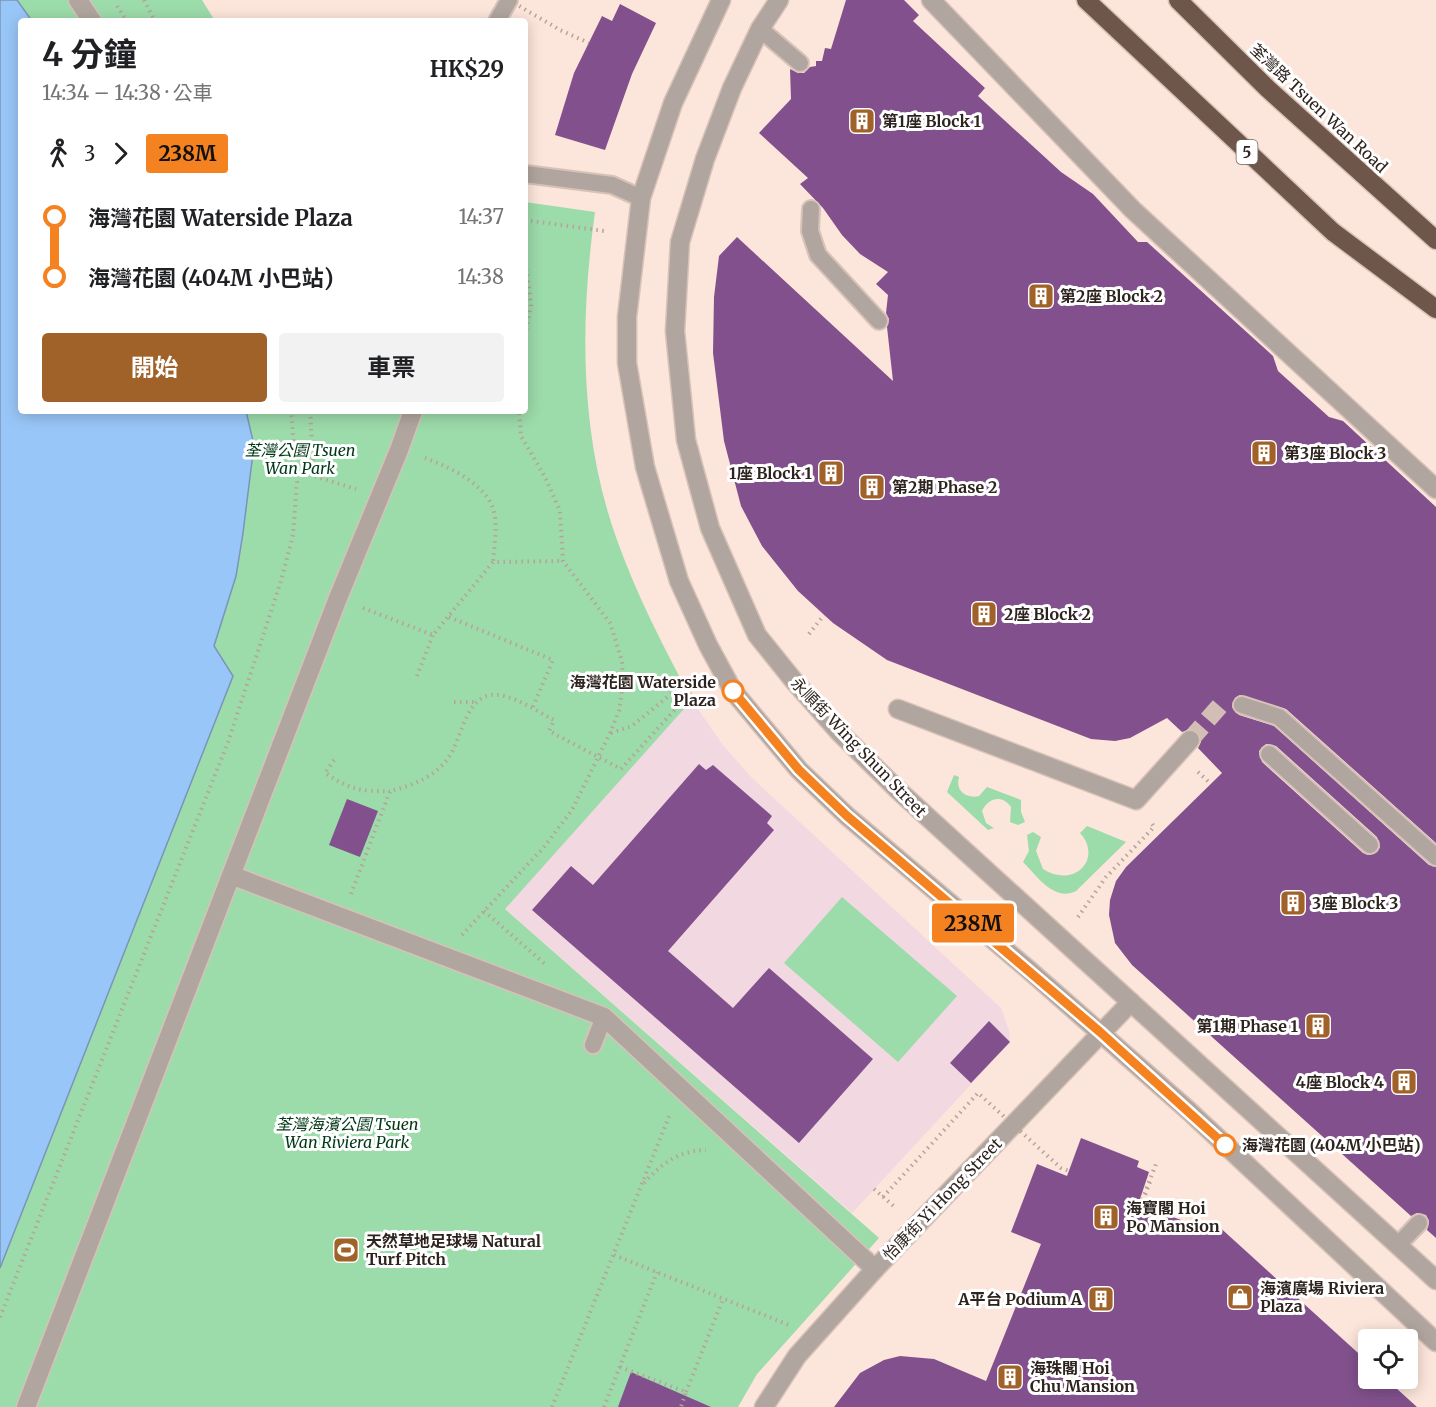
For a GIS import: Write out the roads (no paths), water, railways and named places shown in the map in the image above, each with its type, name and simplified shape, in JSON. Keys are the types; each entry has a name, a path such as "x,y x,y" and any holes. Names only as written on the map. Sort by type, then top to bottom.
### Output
{"highway":[{"name":"5","path":"1086,0 1333,232 1436,309"},
{"name":"荃灣路 Tsuen Wan Road","path":"1178,0 1268,89 1436,240"},
{"path":"1416,294 1436,314"}],"street":[{"path":"78,0 90,18"},
{"path":"721,0 673,103 641,198 629,282 627,363 645,467 679,581 708,645 733,691 799,770 847,816 1100,1032 1436,1342"},
{"name":"永順街 Wing Shun Street","path":"779,0 760,29 732,88 705,159 680,242 675,332 686,440 710,528 757,635 794,681 899,791 1436,1280"},
{"path":"931,0 1133,210 1436,489"},
{"path":"26,1407 338,598 412,414"},
{"path":"898,709 1136,800 1190,740"},
{"path":"231,876 604,1017 875,1269"},
{"name":"怡康街 Yi Hong Street","path":"765,1407 797,1356 875,1269 1131,1002"}],"lane":[{"path":"498,18 509,0"},
{"path":"760,29 801,63"},
{"path":"528,174 612,185 641,198"},
{"path":"811,209 810,231 818,255 879,321"},
{"path":"1242,705 1279,717 1436,857"},
{"path":"1269,754 1370,845"},
{"path":"593,1045 604,1017"},
{"path":"1398,1245 1419,1223"}],"water":[{"path":"0,0 17,0 30,18 18,18 18,414 247,414 254,445 236,576 214,646 233,676 0,1268"}],"tunnel":[{"path":"1190,740 1225,700"}],"place":[{"name":"第1座 Block 1","path":"862,121"},
{"name":"第2座 Block 2","path":"1041,296"},
{"name":"第3座 Block 3","path":"1264,453"},
{"name":"1座 Block 1","path":"831,473"},
{"name":"第2期 Phase 2","path":"872,487"},
{"name":"2座 Block 2","path":"984,614"},
{"name":"海灣花園 Waterside Plaza","path":"733,691"},
{"name":"3座 Block 3","path":"1293,903"},
{"name":"第1期 Phase 1","path":"1318,1026"},
{"name":"4座 Block 4","path":"1404,1082"},
{"name":"海灣花園 (404M 小巴站)","path":"1225,1145"},
{"name":"海寶閣 Hoi Po Mansion","path":"1106,1217"},
{"name":"天然草地足球場 Natural Turf Pitch","path":"346,1250"},
{"name":"海濱廣場 Riviera Plaza","path":"1240,1297"},
{"name":"A平台 Podium A","path":"1101,1299"},
{"name":"海珠閣 Hoi Chu Mansion","path":"1010,1377"}],"park label":[{"name":"荃灣公園 Tsuen Wan Park","path":"300,459"},
{"name":"荃灣海濱公園 Tsuen Wan Riviera Park","path":"347,1133"}]}
